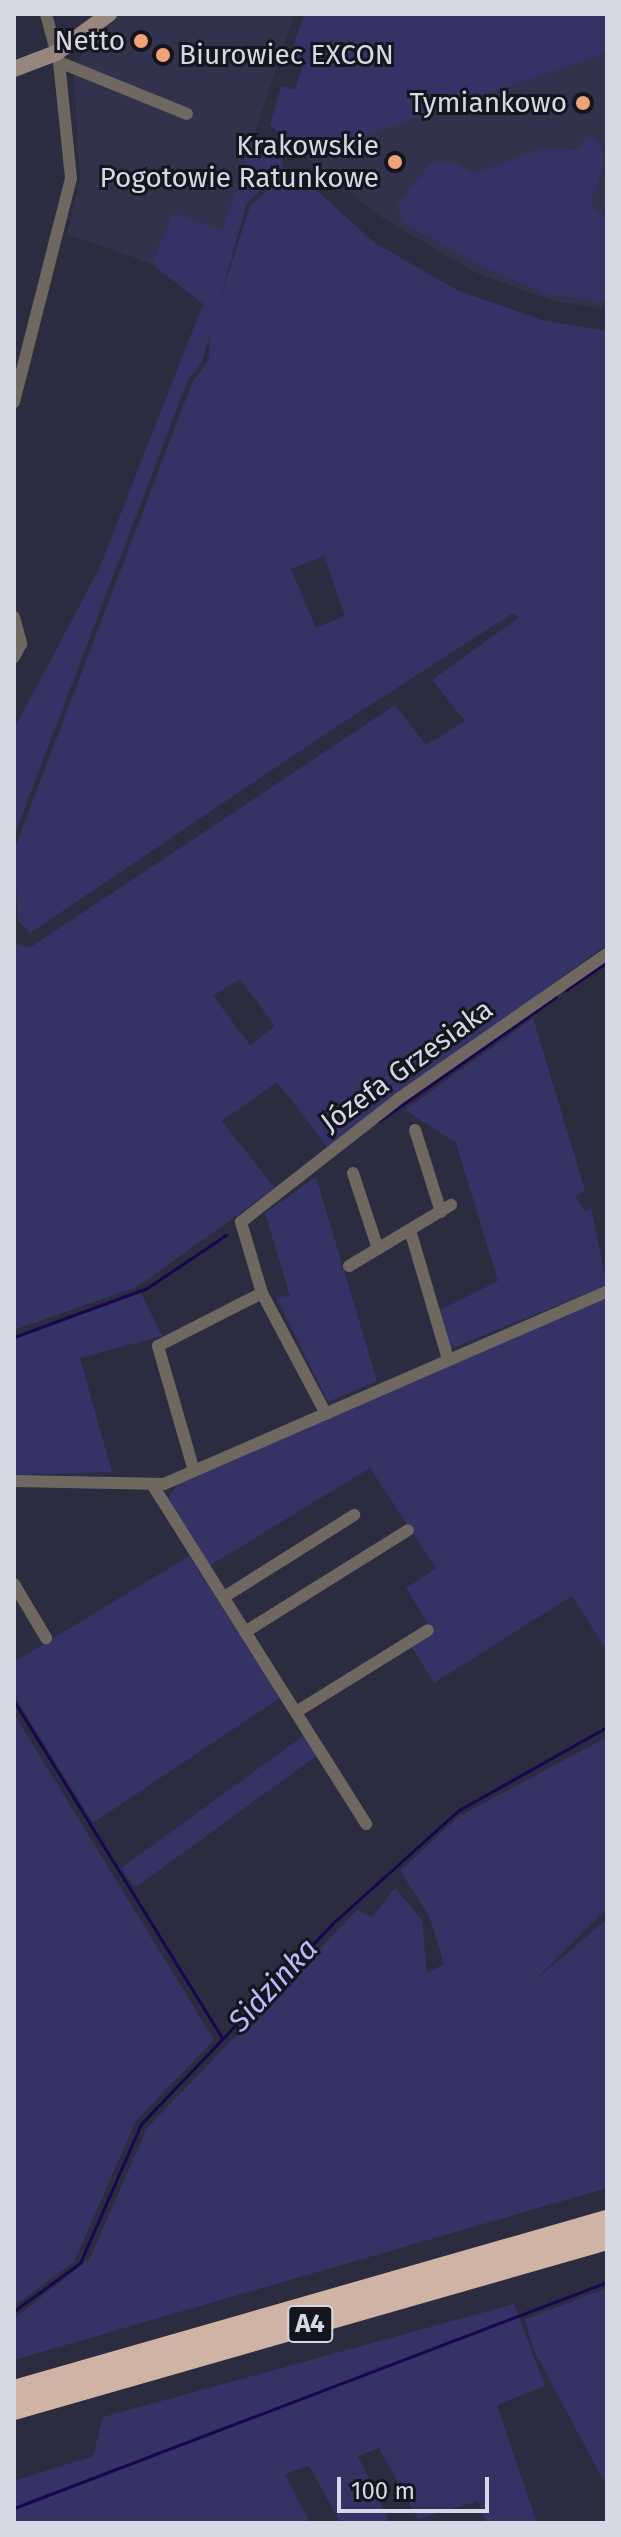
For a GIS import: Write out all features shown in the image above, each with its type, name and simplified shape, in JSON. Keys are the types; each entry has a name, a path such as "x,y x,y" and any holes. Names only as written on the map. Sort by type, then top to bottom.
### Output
{"highway":[{"name":"A4","path":"14,2391 607,2221"},
{"name":"A4","path":"14,2409 607,2239"}],"main road":[{"path":"14,69 58,58 109,14"}],"street":[{"path":"14,402 70,194 58,58 46,14"},
{"path":"58,58 187,114"},
{"path":"14,617 21,644 14,657"},
{"name":"Józefa Grzesiaka","path":"262,1293 241,1222 401,1097 607,954"},
{"path":"349,1266 446,1208 415,1130"},
{"path":"353,1173 378,1249"},
{"path":"410,1230 448,1359"},
{"path":"14,1481 152,1484 194,1471 607,1291"},
{"path":"194,1471 158,1346 262,1293 326,1414"},
{"path":"152,1484 366,1824"},
{"path":"224,1597 354,1515"},
{"path":"245,1632 408,1530"},
{"path":"14,1584 46,1638"},
{"path":"296,1712 428,1630"}],"shaded area":[{"path":"121,14 294,14 222,231 173,213 152,264 67,234 80,178 74,75 83,50"},
{"path":"304,14 607,14 607,53 304,156 270,125 281,86 295,90 303,65 289,60"},
{"path":"607,53 607,309 553,301 474,272 381,217 304,156"},
{"path":"587,137 598,140 604,160 591,203 607,221 607,302 550,295 484,267 404,223 397,205 430,164 455,162 472,174 544,148 577,150"},
{"path":"252,141 281,154 283,169 247,203 202,362 187,382 14,836 14,729 99,569 203,304 152,264 173,213 222,231"},
{"path":"292,168 375,243 457,290 542,320 607,331 607,944 328,1148 277,1082 222,1121 275,1188 137,1287 14,1330 14,943 31,947 395,705 426,745 465,721 432,680 518,618 513,613 333,729 30,933 18,921 14,850 192,383 209,359 210,330 250,206","holes":["324,556 345,616 316,628 291,569","240,979 275,1026 250,1045 213,996"]},
{"path":"533,1018 585,1190 575,1197 585,1211 591,1208 607,1285 450,1349 438,1311 498,1281 456,1143 405,1110"},
{"path":"316,1177 377,1381 328,1402 276,1297 290,1296 265,1213"},
{"path":"141,1293 162,1336 80,1358 112,1472 14,1475 14,1338"},
{"path":"607,1296 607,1651 572,1596 434,1683 410,1644 432,1630 406,1588 436,1568 370,1468 209,1566 168,1498 178,1484"},
{"path":"189,1556 280,1698 93,1823 14,1695 14,1662"},
{"path":"14,1714 214,2040 136,2121 74,2262 14,2306"},
{"path":"303,1736 317,1755 135,1888 121,1868"},
{"path":"607,1737 607,1908 532,1983 607,1919 607,2188 14,2360 14,2319 90,2258 147,2128 357,1910 372,1917 395,1888 422,1920 427,1973 444,1964 429,1916 400,1871 458,1817"},
{"path":"607,2288 606,2485 533,2349 525,2319"},
{"path":"514,2304 545,2386 497,2405 537,2523 486,2523 478,2501 418,2519 379,2448 358,2456 390,2523 330,2523 339,2520 309,2466 285,2474 310,2523 14,2523 14,2481 93,2456 103,2417"}],"waterway":[{"path":"566,990 607,962"},
{"path":"379,1121 556,997"},
{"path":"14,1337 147,1288 226,1235"},
{"path":"14,1701 222,2038"},
{"name":"Sidzinka","path":"14,2311 80,2263 141,2124 333,1923 459,1810 607,1727"},
{"path":"14,2508 607,2282"}],"place":[{"name":"Netto","path":"141,41"},
{"name":"Biurowiec EXCON","path":"163,55"},
{"name":"Tymiankowo","path":"583,103"},
{"name":"Krakowskie Pogotowie Ratunkowe","path":"395,162"}]}
